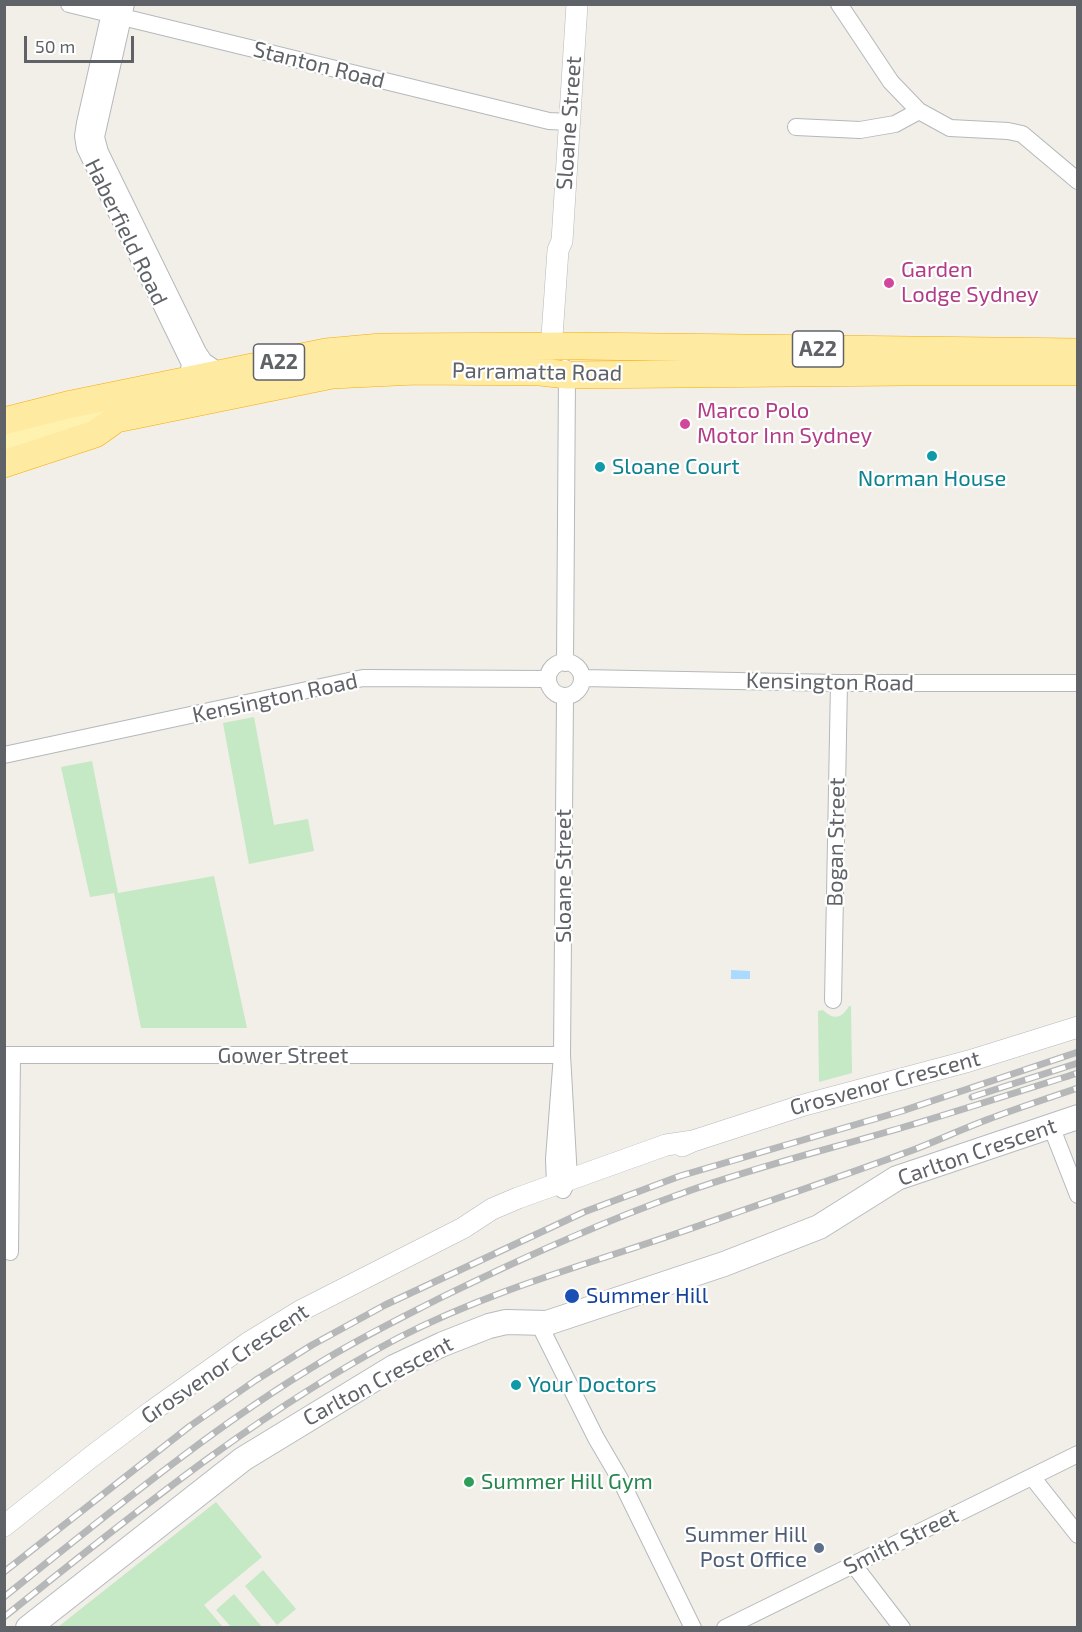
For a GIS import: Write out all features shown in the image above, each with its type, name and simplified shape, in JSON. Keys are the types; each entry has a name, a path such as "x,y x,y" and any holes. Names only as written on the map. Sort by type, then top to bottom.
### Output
{"highway":[{"name":"Parramatta Road","path":"4,421 67,405 326,352 381,347 1077,352"},
{"name":"Parramatta Road","path":"116,419 332,375 416,371 540,372 567,375 1077,372"},
{"name":"A22","path":"4,464 95,434 116,419"}],"main road":[{"name":"Parramatta Road","path":"4,446 91,421 116,419"},
{"name":"Carlton Crescent","path":"28,1628 243,1459 374,1378 443,1344 489,1326 506,1322 539,1324 603,1305 799,1237 839,1216 897,1178 1077,1117"}],"street":[{"name":"Stanton Road","path":"69,4 117,10 549,121 569,122"},
{"name":"Sloane Street","path":"566,663 567,375 559,347 552,336 558,250 562,241 577,4"},
{"path":"839,4 891,82 919,111 950,128 1008,131 1022,134 1077,181"},
{"name":"Haberfield Road","path":"117,10 96,136 100,152 198,352 204,361 224,374"},
{"name":"Haberfield Road","path":"117,10 85,123 83,136 85,148 190,364 188,375 180,382"},
{"path":"796,127 860,130 895,124 919,111"},
{"path":"560,663 566,663 575,665 582,678 579,689 565,696 555,693 548,679 552,669 560,663"},
{"name":"Kensington Road","path":"4,755 363,678 548,679"},
{"name":"Kensington Road","path":"582,678 839,683 1077,684"},
{"name":"Bogan Street","path":"833,1000 839,683"},
{"name":"Sloane Street","path":"562,1184 554,1159 562,1055 565,696"},
{"name":"Grosvenor Crescent","path":"4,1526 91,1457 248,1342 355,1282 463,1228 492,1209 666,1145 693,1141 804,1104 969,1061 1077,1027"},
{"path":"8,1055 10,1252"},
{"name":"Gower Street","path":"8,1055 562,1055"},
{"path":"1051,1126 1077,1195"},
{"path":"539,1324 596,1438 620,1479 693,1628"},
{"name":"Smith Street","path":"725,1628 1077,1454"},
{"path":"1032,1477 1077,1535"},
{"path":"853,1564 902,1628"}],"green space":[{"path":"254,717 274,825 308,819 314,851 249,864 223,723"},
{"path":"92,761 118,893 214,876 247,1028 141,1028 114,893 90,897 61,767"},
{"path":"851,1006 852,1073 819,1082 818,1011 823,1010 837,1017"},
{"path":"216,1502 262,1557 204,1605 223,1627 58,1627"},
{"path":"263,1570 296,1609 277,1625 245,1586"},
{"path":"234,1594 262,1627 231,1627 216,1610"}],"water":[{"path":"731,970 750,971 750,979 731,979"}],"railway":[{"path":"4,1572 190,1426 256,1380 312,1345 385,1305 584,1212 680,1176 902,1111 1078,1052"},
{"path":"972,1097 1078,1063"},
{"path":"4,1597 159,1474 238,1416 335,1354 438,1299 559,1243 683,1193 1078,1073"},
{"path":"4,1617 147,1504 245,1432 347,1367 400,1337 473,1304 548,1276 834,1179 986,1120 1078,1088"}],"place":[{"name":"Garden Lodge Sydney","path":"889,283"},
{"name":"Marco Polo Motor Inn Sydney","path":"685,424"},
{"name":"Norman House","path":"932,456"},
{"name":"Sloane Court","path":"600,467"},
{"name":"Summer Hill","path":"572,1296"},
{"name":"Your Doctors","path":"516,1385"},
{"name":"Summer Hill Gym","path":"469,1482"},
{"name":"Summer Hill Post Office","path":"819,1548"}]}
